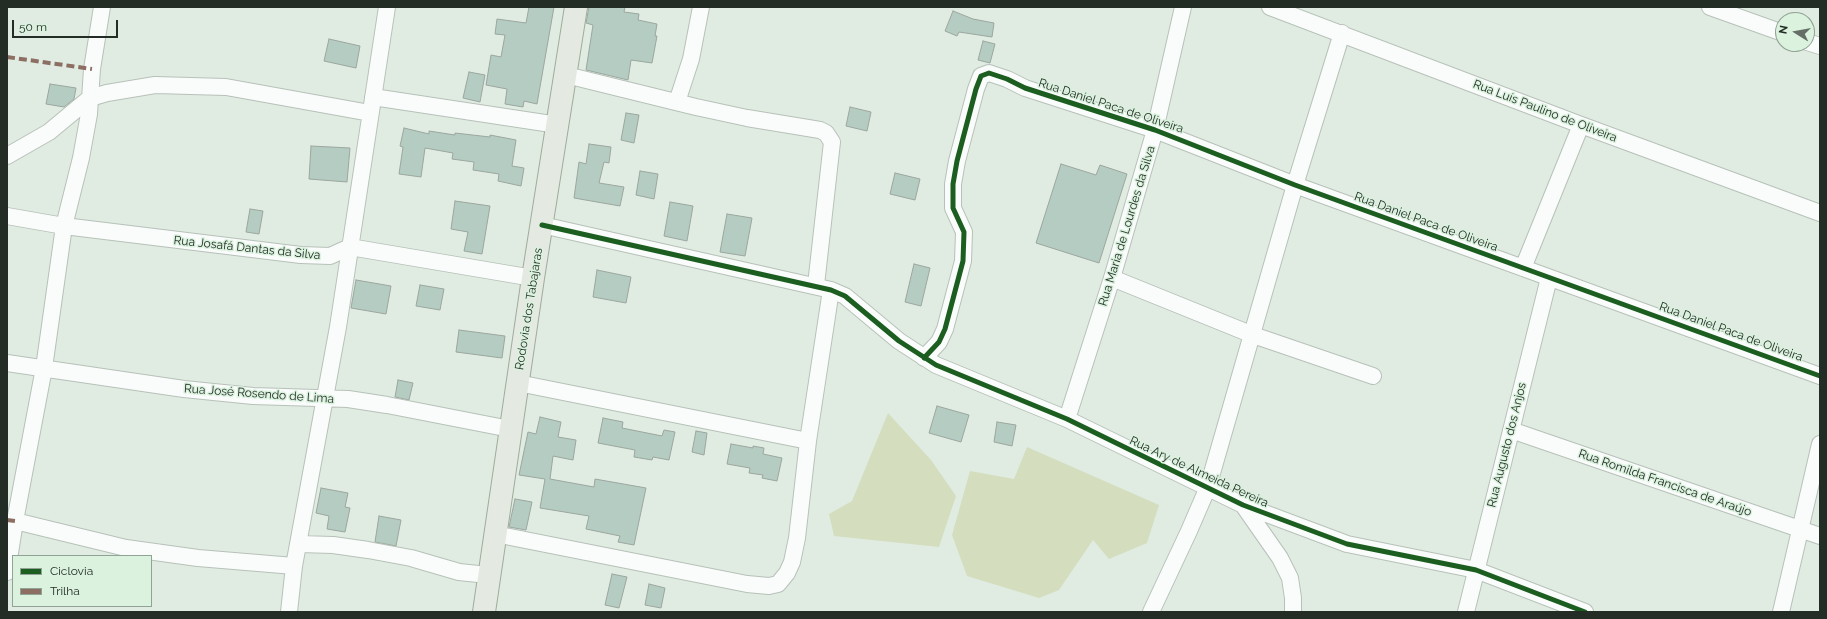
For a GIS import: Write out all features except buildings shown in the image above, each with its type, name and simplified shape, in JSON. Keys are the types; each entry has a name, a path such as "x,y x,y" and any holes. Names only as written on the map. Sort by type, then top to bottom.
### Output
{"main road":[{"name":"Rodovia dos Tabajaras","path":"484,612 488,575 510,429 576,7"}],"street":[{"path":"7,572 15,521 44,368 64,226 81,158 89,114 92,69 102,7"},
{"path":"289,612 294,566 338,327 387,7"},
{"path":"677,102 691,59 701,7"},
{"name":"Rua Maria de Lourdes da Silva","path":"1067,419 1112,278 1155,130 1183,7"},
{"name":"Rua Luís Paulino de Oliveira","path":"1270,7 1342,33 1580,125 1820,213"},
{"path":"1710,7 1775,30"},
{"path":"1151,612 1190,532 1208,488 1295,185 1342,33"},
{"name":"Rua Daniel Paca de Oliveira","path":"924,358 943,335 963,261 964,232 953,208 953,184 957,160 980,80 985,73 989,72 1006,78 1025,88 1155,130 1295,185 1820,376"},
{"path":"566,75 747,118 820,130 830,138 832,142 816,285"},
{"path":"7,156 49,132 90,98 132,88 174,84 226,87 370,113"},
{"path":"373,97 558,125"},
{"path":"1523,268 1580,125"},
{"name":"Rua Josafá Dantas da Silva","path":"7,216 64,226 301,256 330,256 350,248"},
{"name":"Rua Ary de Almeida Pereira","path":"542,225 816,285 831,290 845,296 899,341 924,358 946,370 1067,419 1243,505 1347,544 1476,570 1585,612"},
{"path":"350,248 533,278"},
{"path":"1112,278 1253,335 1373,376"},
{"name":"Rua Augusto dos Anjos","path":"1466,612 1549,278"},
{"path":"495,534 747,584 774,586 783,578 792,562 797,538 808,441 831,290"},
{"name":"Rua José Rosendo de Lima","path":"7,363 184,389 253,396 325,398 388,405 510,429"},
{"path":"518,383 808,441"},
{"name":"Rua Romilda Francisca de Araújo","path":"1511,430 1629,472 1820,536"},
{"path":"1781,612 1799,528 1820,444"},
{"path":"1243,505 1280,558 1290,578 1293,598 1293,612"},
{"path":"15,521 126,548 198,558 294,566"},
{"path":"299,544 368,550 410,558 459,572 488,575"}],"green space":[{"path":"888,413 931,460 956,496 939,547 834,536 829,514 852,501"},
{"path":"1027,447 1159,505 1147,543 1109,559 1093,540 1059,590 1039,598 967,576 952,535 970,471 1014,479"}],"marked path":[{"path":"7,57 92,69"},
{"path":"7,520 15,521"}],"cycle path":[{"path":"924,358 939,342 945,329 963,261 964,232 953,208 953,184 957,161 976,89 981,76 989,73 1007,79 1025,88 1155,130 1295,185 1820,376"},
{"path":"542,225 831,290 845,296 899,341 936,365 1067,419 1243,505 1347,544 1476,570 1585,612"}]}
